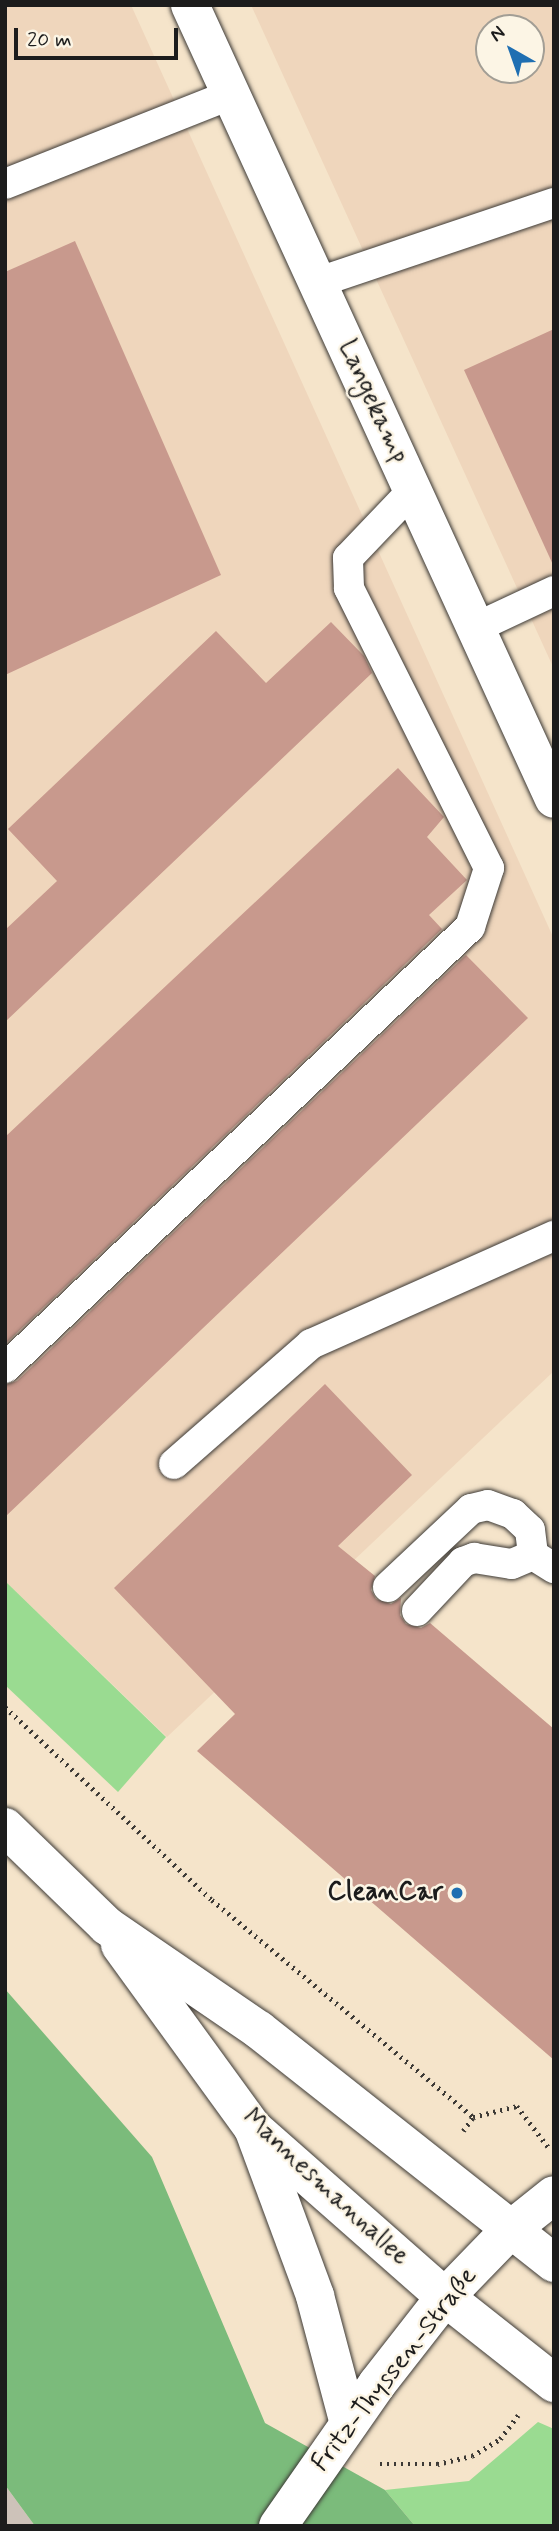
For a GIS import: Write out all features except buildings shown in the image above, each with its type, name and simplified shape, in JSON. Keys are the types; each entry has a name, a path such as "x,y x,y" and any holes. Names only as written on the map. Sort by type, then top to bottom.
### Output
{"street":[{"name":"Langekamp","path":"190,5 554,799"},
{"name":"Mannesmannallee","path":"5,1828 107,1926 260,2030 554,2263"},
{"name":"Mannesmannallee","path":"107,1926 203,2065 253,2128 445,2297 549,2380"},
{"path":"253,2128 315,2296 349,2424"},
{"name":"Fritz-Thyssen-Straße","path":"278,2526 319,2463 445,2297 510,2230 554,2195"}],"lane":[{"path":"5,184 230,95"},
{"path":"316,283 554,203"},
{"path":"5,1368 470,927 489,868 349,589 348,558 412,491"},
{"path":"475,628 554,591"},
{"path":"174,1464 311,1344 554,1236"},
{"path":"388,1587 471,1509 488,1505 513,1514 530,1530 543,1561 512,1564 474,1558 463,1562 417,1611"}],"path":[{"path":"5,1707 212,1900 473,2118 517,2106 554,2155"},
{"path":"319,2463 437,2464 472,2456 500,2439 549,2380"}],"shaded area":[{"path":"5,5 131,5 554,939 554,1371 167,1737 5,1581"},
{"path":"251,5 554,5 554,669"},
{"path":"5,2485 35,2526 5,2526"}],"green space":[{"path":"5,1581 166,1737 118,1792 5,1685"},
{"path":"5,1989 152,2157 265,2423 385,2490 415,2526 35,2526 5,2485"},
{"path":"538,2422 554,2429 554,2526 415,2526 385,2490 469,2481"}],"place":[{"name":"CleanCar","path":"457,1893"}]}
